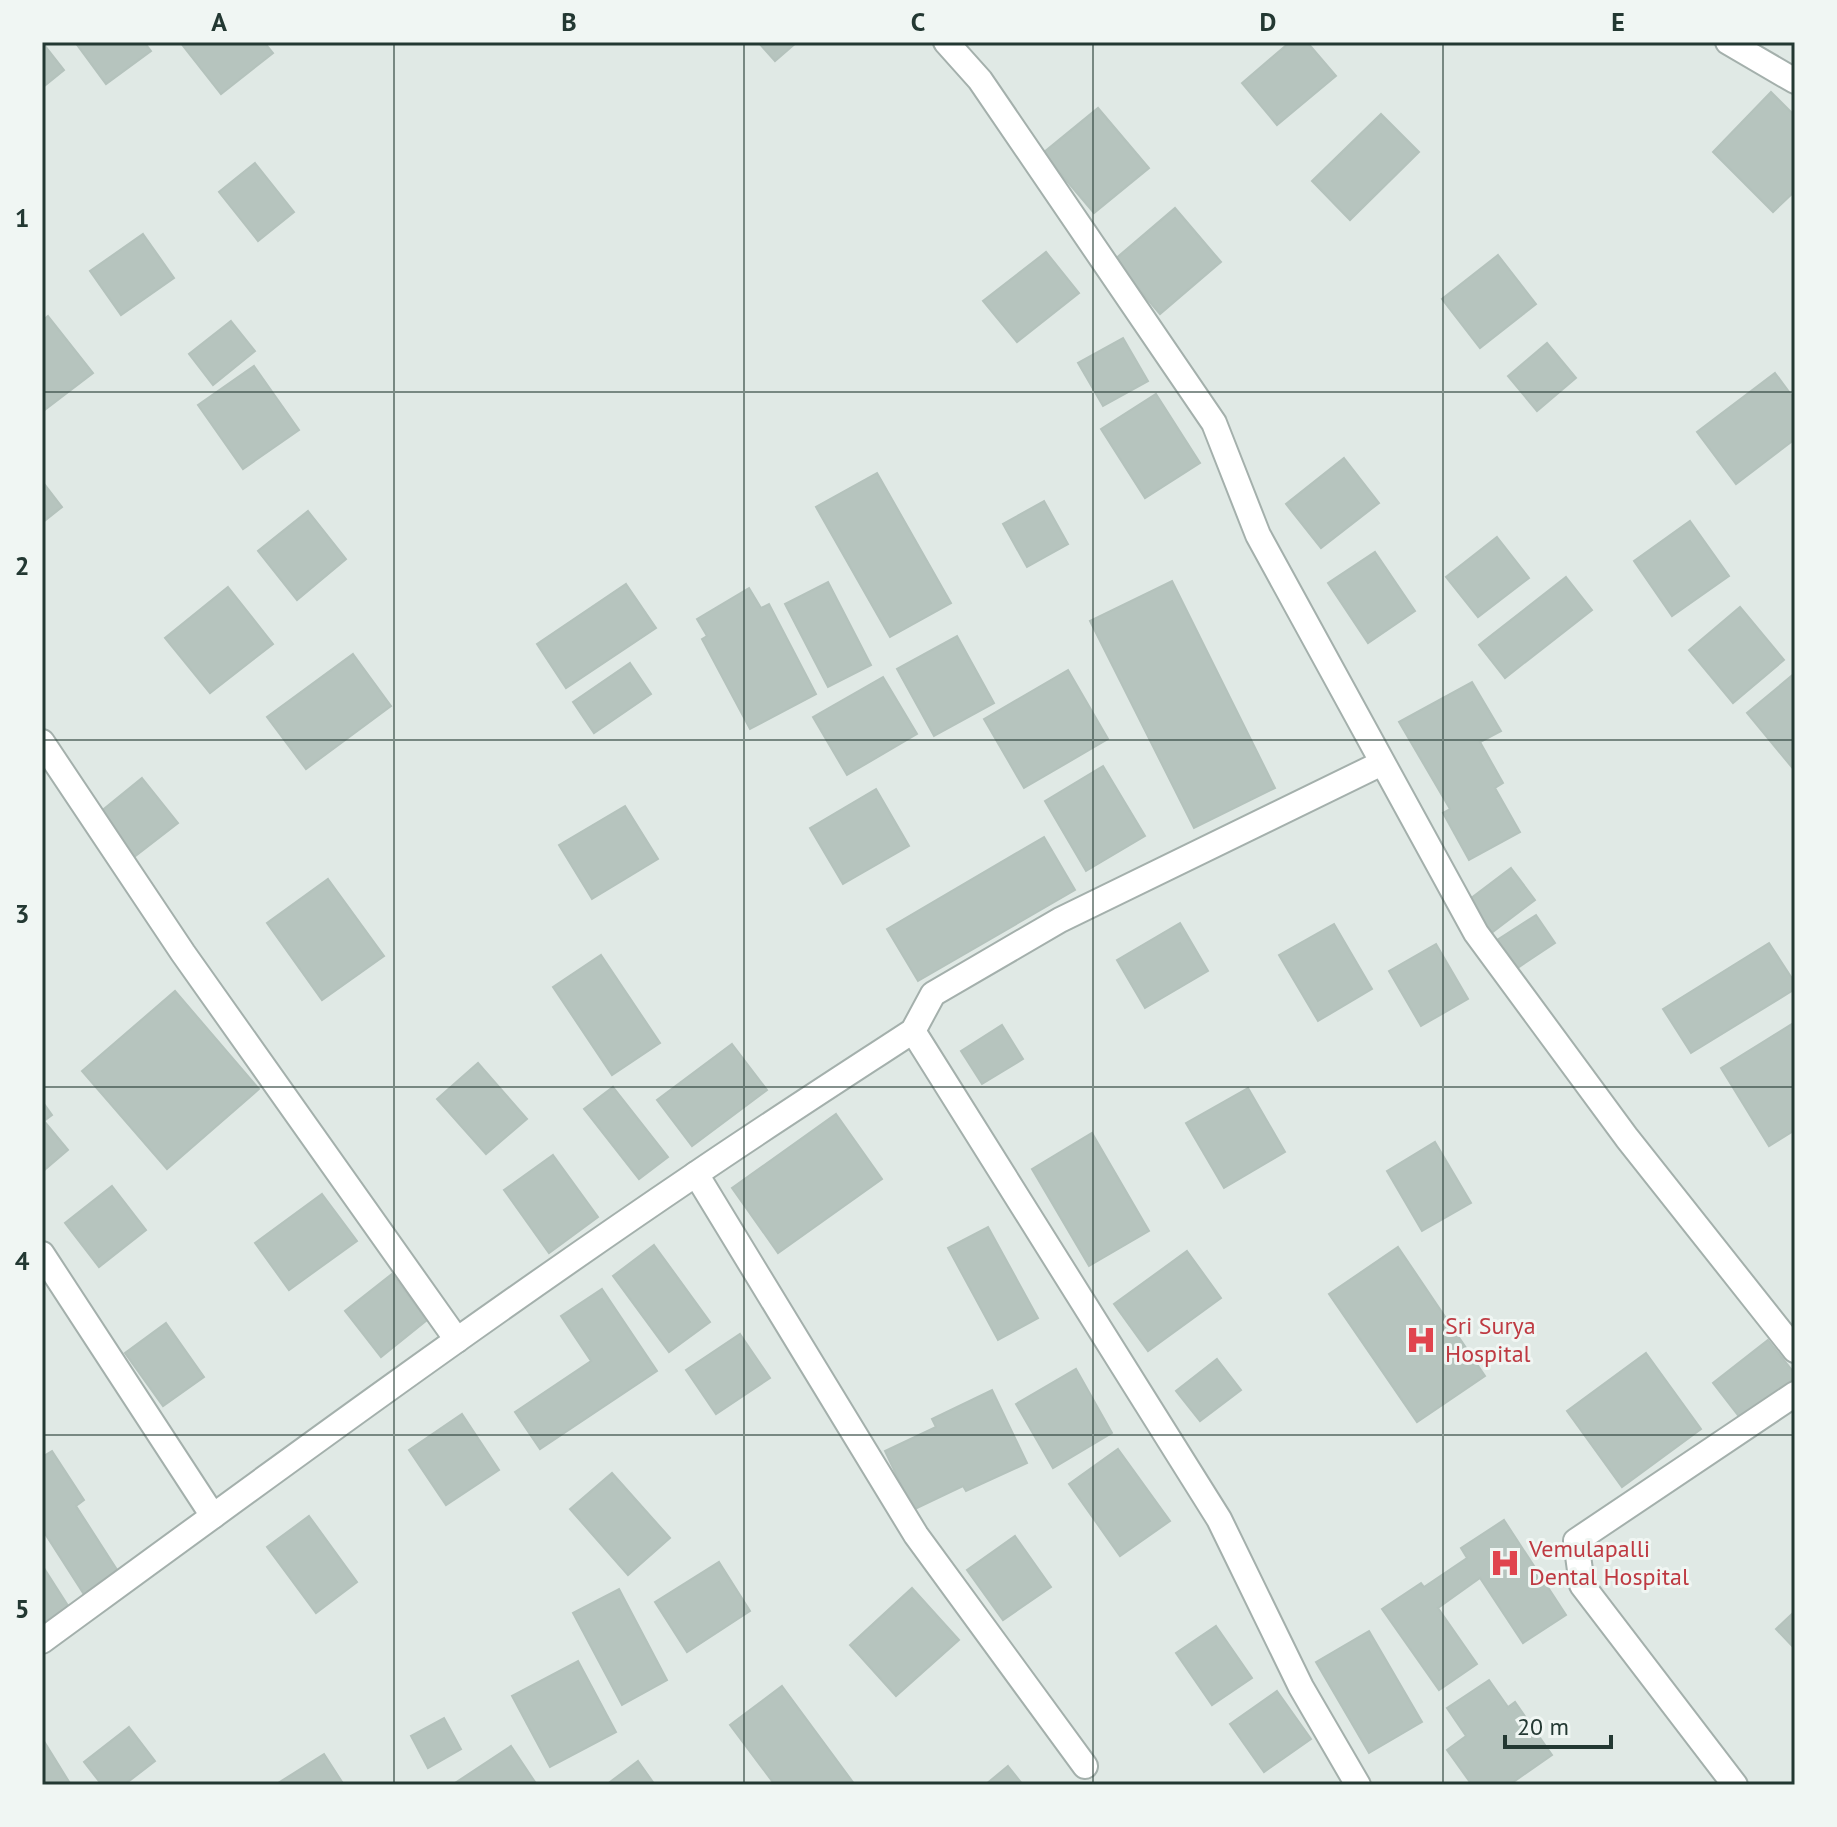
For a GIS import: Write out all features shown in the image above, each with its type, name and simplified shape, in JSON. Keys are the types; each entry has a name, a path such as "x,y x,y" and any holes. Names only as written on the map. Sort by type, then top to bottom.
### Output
{"street":[{"path":"946,42 980,80 1214,423 1258,535 1476,933 1627,1138 1795,1350"},
{"path":"1728,42 1795,81"},
{"path":"42,742 183,953 457,1340"},
{"path":"42,1641 457,1340 696,1174 913,1031 933,994 1060,920 1382,763"},
{"path":"913,1031 1219,1519 1301,1687 1358,1785"},
{"path":"696,1174 916,1535 1085,1766"},
{"path":"42,1254 213,1516"},
{"path":"1735,1785 1582,1585 1576,1541 1795,1394"}],"building":[{"path":"42,42 64,70 42,88"},
{"path":"75,42 144,42 151,51 106,84"},
{"path":"180,42 264,42 273,53 221,94"},
{"path":"758,42 797,42 775,61"},
{"path":"1290,42 1307,42 1336,76 1277,125 1242,83"},
{"path":"1771,92 1795,116 1795,191 1773,212 1713,152"},
{"path":"1098,108 1149,168 1094,213 1043,153"},
{"path":"1381,114 1419,152 1350,220 1312,181"},
{"path":"255,163 294,212 258,241 219,192"},
{"path":"1175,208 1221,262 1160,314 1114,260"},
{"path":"143,234 174,278 121,315 90,271"},
{"path":"1046,252 1079,293 1017,342 983,301"},
{"path":"1498,255 1536,304 1480,348 1442,299"},
{"path":"48,316 93,373 42,412 42,321"},
{"path":"231,321 255,351 213,385 189,354"},
{"path":"1123,338 1148,381 1103,406 1078,363"},
{"path":"1547,343 1576,378 1537,411 1508,376"},
{"path":"254,366 299,430 243,469 198,405"},
{"path":"1775,373 1795,400 1795,439 1736,484 1697,432"},
{"path":"1156,394 1200,463 1145,498 1101,429"},
{"path":"1344,458 1379,503 1321,548 1286,504"},
{"path":"877,473 951,603 890,637 816,507"},
{"path":"42,481 62,507 42,523"},
{"path":"1044,501 1068,544 1027,567 1003,524"},
{"path":"308,511 346,559 297,600 258,551"},
{"path":"1690,521 1729,576 1672,616 1634,561"},
{"path":"1497,537 1529,578 1478,617 1446,577"},
{"path":"1375,552 1415,611 1368,643 1328,583"},
{"path":"1566,577 1592,610 1505,678 1479,645"},
{"path":"1172,581 1275,788 1194,828 1090,621"},
{"path":"828,582 871,665 828,687 785,604"},
{"path":"626,584 656,628 566,688 537,644"},
{"path":"228,587 273,644 210,693 165,638"},
{"path":"749,588 761,608 769,604 816,694 750,729 702,639 707,636 697,619"},
{"path":"1740,607 1784,660 1733,703 1689,650"},
{"path":"957,636 994,703 934,736 897,669"},
{"path":"353,654 391,706 306,769 267,717"},
{"path":"630,663 651,694 594,733 573,702"},
{"path":"1068,670 1108,739 1024,788 984,719"},
{"path":"1795,673 1795,771 1747,713"},
{"path":"883,677 917,734 847,775 813,717"},
{"path":"1472,682 1501,731 1480,742 1503,783 1495,788 1520,832 1469,860 1443,813 1450,809 1399,722"},
{"path":"1103,766 1145,836 1086,871 1045,801"},
{"path":"142,778 178,823 134,857 99,813"},
{"path":"876,789 909,846 843,884 810,828"},
{"path":"625,806 658,859 592,899 559,845"},
{"path":"1044,837 1075,890 918,981 887,929"},
{"path":"1511,868 1535,900 1490,934 1466,902"},
{"path":"328,879 384,956 322,1000 267,923"},
{"path":"1536,915 1555,943 1516,969 1497,940"},
{"path":"1180,923 1208,971 1145,1008 1117,960"},
{"path":"1334,924 1372,989 1318,1021 1279,955"},
{"path":"1769,943 1795,983 1795,989 1691,1053 1663,1009"},
{"path":"1436,944 1468,999 1421,1026 1389,971"},
{"path":"601,955 660,1043 612,1075 553,987"},
{"path":"175,991 259,1089 167,1169 82,1071"},
{"path":"1795,1022 1795,1130 1769,1146 1721,1068"},
{"path":"1002,1025 1023,1059 982,1084 961,1051"},
{"path":"732,1044 767,1090 692,1146 657,1100"},
{"path":"478,1063 527,1119 486,1154 437,1099"},
{"path":"613,1087 668,1157 639,1179 584,1109"},
{"path":"1248,1088 1285,1152 1224,1188 1186,1123"},
{"path":"42,1101 52,1115 44,1121 68,1150 42,1172"},
{"path":"836,1114 882,1179 778,1253 732,1188"},
{"path":"1092,1133 1149,1231 1089,1266 1032,1169"},
{"path":"1435,1142 1471,1203 1422,1231 1387,1171"},
{"path":"553,1155 598,1217 549,1253 504,1190"},
{"path":"112,1186 146,1230 99,1267 65,1223"},
{"path":"322,1194 357,1241 289,1290 255,1243"},
{"path":"988,1227 1038,1318 998,1340 948,1248"},
{"path":"654,1245 710,1322 669,1352 613,1276"},
{"path":"1398,1247 1485,1376 1417,1422 1329,1294"},
{"path":"1187,1251 1221,1298 1148,1351 1114,1304"},
{"path":"392,1274 427,1320 381,1357 345,1311"},
{"path":"602,1289 657,1371 540,1449 515,1412 591,1361 561,1316"},
{"path":"166,1323 204,1377 163,1406 125,1353"},
{"path":"740,1334 770,1378 716,1414 686,1370"},
{"path":"1768,1340 1795,1378 1741,1419 1713,1383"},
{"path":"1646,1353 1701,1429 1622,1487 1567,1411"},
{"path":"1217,1359 1241,1390 1200,1421 1176,1391"},
{"path":"1076,1369 1112,1433 1053,1468 1016,1404"},
{"path":"992,1390 1027,1463 966,1491 963,1486 913,1510 885,1451 936,1427 932,1419"},
{"path":"462,1414 499,1470 446,1505 409,1450"},
{"path":"1118,1449 1170,1521 1120,1556 1069,1484"},
{"path":"52,1451 84,1500 76,1506 121,1576 87,1599 42,1529 42,1457"},
{"path":"612,1473 670,1538 628,1575 570,1509"},
{"path":"309,1516 357,1582 316,1613 267,1547"},
{"path":"1504,1520 1566,1615 1523,1643 1480,1578 1438,1608 1477,1664 1439,1690 1382,1609 1421,1583 1424,1587 1467,1558 1461,1548"},
{"path":"1015,1536 1051,1587 1003,1620 967,1570"},
{"path":"719,1562 750,1611 687,1652 655,1602"},
{"path":"42,1565 72,1612 42,1631"},
{"path":"912,1588 959,1640 896,1696 850,1645"},
{"path":"619,1589 667,1680 622,1705 573,1613"},
{"path":"1795,1611 1795,1649 1776,1629"},
{"path":"1216,1626 1252,1678 1212,1705 1176,1653"},
{"path":"1369,1631 1422,1722 1369,1753 1316,1662"},
{"path":"578,1661 616,1732 550,1767 512,1696"},
{"path":"1489,1680 1508,1707 1515,1702 1552,1755 1509,1785 1472,1785 1447,1750 1466,1736 1447,1708"},
{"path":"782,1686 855,1785 775,1785 730,1725"},
{"path":"1277,1691 1311,1739 1264,1772 1230,1724"},
{"path":"444,1718 461,1749 428,1768 411,1736"},
{"path":"129,1727 155,1761 124,1785 102,1785 84,1762"},
{"path":"42,1738 71,1785 42,1785"},
{"path":"511,1746 537,1785 452,1785"},
{"path":"324,1754 344,1785 275,1785"},
{"path":"638,1761 655,1785 606,1785"},
{"path":"1008,1766 1023,1785 985,1785"}],"place":[{"name":"Sri Surya Hospital","path":"1421,1340"},
{"name":"Vemulapalli Dental Hospital","path":"1505,1563"}]}
